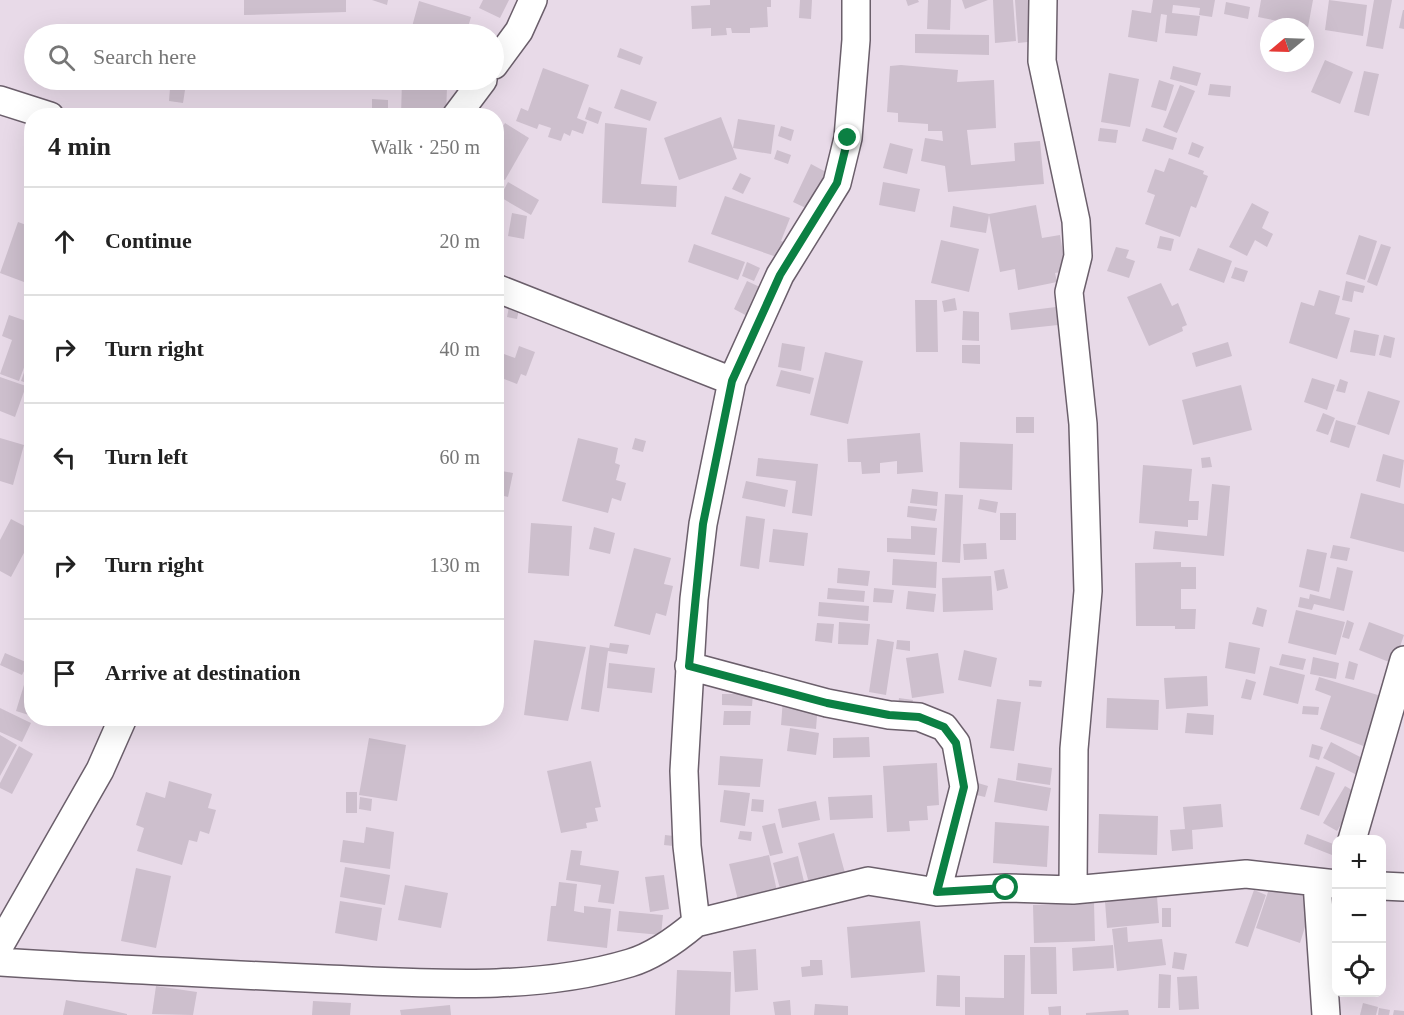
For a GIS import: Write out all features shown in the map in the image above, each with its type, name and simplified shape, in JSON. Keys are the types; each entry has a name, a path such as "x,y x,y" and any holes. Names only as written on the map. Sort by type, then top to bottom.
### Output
{"street":[{"path":"504,51 519,31 533,0"},
{"path":"696,923 687,846 684,771 689,666 703,524 732,381 780,275 837,183 848,138 856,40 856,0"},
{"path":"1043,0 1042,61 1048,101 1076,221 1078,256 1069,292 1083,424 1088,591 1074,749 1073,890"},
{"path":"462,108 476,90"},
{"path":"0,100 25,108"},
{"path":"504,291 732,381"},
{"path":"1353,835 1404,660"},
{"path":"689,666 827,703 889,715 919,717 944,727 956,743 964,787 937,892"},
{"path":"0,945 100,770 119,726"},
{"path":"0,963 422,983 534,981 600,971 633,962 674,941 696,923 868,881 937,892 1006,888 1073,890 1246,874 1327,884 1326,1015"},
{"path":"1386,886 1404,887"}],"building":[{"path":"244,0 346,0 346,12 244,15"},
{"path":"372,0 388,0 387,5"},
{"path":"483,0 509,0 500,18 479,8"},
{"path":"710,0 771,0 771,7 767,7 768,27 750,28 750,33 732,33 731,28 726,28 727,35 711,36 711,28 692,29 691,6 710,5"},
{"path":"800,0 812,0 811,19 799,18"},
{"path":"906,0 918,0 919,2 908,6"},
{"path":"928,0 951,0 950,30 927,29"},
{"path":"962,0 988,0 965,9"},
{"path":"993,0 1013,0 1016,41 995,43"},
{"path":"1015,0 1033,0 1037,41 1018,43"},
{"path":"1153,0 1215,0 1212,17 1199,15 1200,8 1173,5 1172,13 1200,16 1197,36 1165,33 1167,15 1161,14 1157,42 1128,37 1132,10 1151,13"},
{"path":"1261,0 1313,0 1310,18 1258,17"},
{"path":"1329,0 1367,5 1363,36 1325,30"},
{"path":"1374,0 1392,0 1383,49 1366,46"},
{"path":"419,1 471,17 469,24 413,24"},
{"path":"1226,2 1250,7 1248,19 1224,14"},
{"path":"1404,10 1404,29 1399,28"},
{"path":"915,34 989,35 989,55 915,53"},
{"path":"620,48 643,57 640,65 617,57"},
{"path":"1325,60 1353,72 1340,104 1311,92"},
{"path":"890,66 958,70 957,82 994,80 996,128 967,130 971,165 1015,161 1014,143 1040,141 1044,184 948,192 945,166 921,161 925,138 943,141 942,131 928,131 928,124 898,122 898,113 887,112"},
{"path":"1173,66 1201,73 1197,86 1170,79"},
{"path":"543,68 589,85 577,118 587,122 583,134 572,130 570,136 564,133 561,141 548,137 551,128 539,124 537,129 516,121 521,108 528,111"},
{"path":"1364,71 1379,74 1369,116 1354,112"},
{"path":"1109,73 1139,79 1130,127 1101,122"},
{"path":"1159,80 1174,85 1166,111 1151,107"},
{"path":"1210,84 1231,86 1230,97 1208,95"},
{"path":"1180,85 1195,91 1177,133 1163,127"},
{"path":"621,89 657,102 650,121 614,108"},
{"path":"170,90 185,90 183,103 169,101"},
{"path":"402,90 447,90 446,108 401,108"},
{"path":"372,99 388,100 388,108 372,108"},
{"path":"589,107 602,112 598,124 585,119"},
{"path":"721,117 737,159 679,180 664,138"},
{"path":"738,119 775,125 771,154 733,148"},
{"path":"505,123 529,138 505,180 504,179"},
{"path":"605,123 647,128 641,184 677,186 676,207 602,203"},
{"path":"781,126 794,130 791,141 778,136"},
{"path":"1100,128 1118,130 1116,143 1098,141"},
{"path":"1146,128 1177,138 1173,150 1142,141"},
{"path":"1192,142 1204,147 1199,158 1188,154"},
{"path":"890,143 913,149 907,174 883,168"},
{"path":"777,150 791,155 788,164 774,159"},
{"path":"1169,158 1204,171 1203,174 1208,176 1196,208 1191,206 1180,237 1145,224 1155,195 1147,192 1155,169 1164,172"},
{"path":"811,164 826,172 808,209 793,202"},
{"path":"740,173 751,178 743,194 732,189"},
{"path":"508,182 539,200 531,215 504,199 504,190"},
{"path":"883,182 920,189 915,212 879,205"},
{"path":"725,196 790,218 781,241 793,245 788,261 711,234"},
{"path":"1252,203 1269,212 1262,228 1273,234 1267,247 1255,240 1247,256 1229,247"},
{"path":"1036,205 1042,238 1060,235 1066,271 1055,273 1057,282 1018,290 1015,269 1000,272 989,215 986,233 950,227 953,206 989,214"},
{"path":"512,213 527,216 524,239 508,236"},
{"path":"18,222 24,224 24,282 0,273"},
{"path":"1359,235 1377,241 1365,280 1346,274"},
{"path":"1160,236 1174,239 1171,251 1157,248"},
{"path":"941,240 979,249 969,292 931,283"},
{"path":"694,244 745,262 738,280 688,262"},
{"path":"1381,244 1391,247 1377,286 1367,282"},
{"path":"1116,247 1129,250 1126,258 1135,261 1129,278 1107,271"},
{"path":"1198,248 1232,261 1224,283 1189,270"},
{"path":"747,262 760,268 754,281 742,276"},
{"path":"1235,267 1248,271 1244,282 1231,278"},
{"path":"747,281 764,289 751,318 734,309"},
{"path":"1346,281 1365,286 1363,293 1354,291 1352,302 1342,300"},
{"path":"1161,283 1172,306 1178,303 1187,325 1182,327 1183,331 1149,346 1127,297"},
{"path":"1319,290 1340,296 1335,314 1350,318 1337,359 1289,343 1301,302 1314,306"},
{"path":"955,298 957,310 944,312 942,301"},
{"path":"915,300 937,300 938,352 916,352"},
{"path":"509,307 519,309 517,319 507,317"},
{"path":"1056,307 1058,325 1011,330 1009,313"},
{"path":"963,311 979,312 979,341 962,340"},
{"path":"9,315 24,320 24,368 19,381 0,374 12,340 2,336"},
{"path":"1354,330 1379,335 1375,356 1350,352"},
{"path":"1384,335 1395,338 1391,358 1379,355"},
{"path":"1228,342 1232,356 1196,367 1192,353"},
{"path":"782,343 805,347 801,371 778,367"},
{"path":"962,345 980,345 980,364 962,363"},
{"path":"519,346 535,352 526,376 521,374 517,384 504,379 504,354 515,358"},
{"path":"825,352 863,361 848,424 810,415"},
{"path":"781,370 814,378 810,394 776,386"},
{"path":"0,377 24,385 15,417 0,411"},
{"path":"1312,378 1335,385 1327,410 1304,402"},
{"path":"1340,379 1348,382 1345,393 1336,391"},
{"path":"1241,385 1252,430 1193,445 1182,400"},
{"path":"1368,391 1400,401 1389,435 1357,424"},
{"path":"1323,413 1335,418 1328,435 1316,431"},
{"path":"1016,417 1034,417 1034,433 1016,433"},
{"path":"1336,420 1356,426 1349,448 1330,442"},
{"path":"920,433 923,472 897,474 897,461 880,463 880,473 862,474 861,462 848,462 847,439"},
{"path":"0,438 24,445 13,485 0,481"},
{"path":"578,438 618,448 615,463 620,465 616,480 626,483 621,501 612,498 608,513 562,501"},
{"path":"635,438 646,441 643,452 632,449"},
{"path":"960,442 1013,444 1012,490 959,488"},
{"path":"1383,454 1404,460 1400,488 1376,481"},
{"path":"1210,457 1212,467 1202,468 1201,458"},
{"path":"758,458 818,464 812,516 792,513 796,481 756,476"},
{"path":"1143,465 1192,469 1189,501 1199,501 1198,520 1188,520 1188,527 1139,523"},
{"path":"504,471 513,473 508,497 504,496"},
{"path":"746,481 788,490 785,507 742,498"},
{"path":"1212,484 1230,486 1224,556 1153,549 1155,531 1207,536"},
{"path":"912,489 938,492 937,506 910,503"},
{"path":"1361,493 1404,504 1404,552 1350,538"},
{"path":"945,494 963,495 960,563 942,562"},
{"path":"980,499 998,502 996,513 978,509"},
{"path":"908,506 937,509 935,521 907,517"},
{"path":"1000,513 1016,513 1016,540 1000,540"},
{"path":"746,516 765,519 759,569 740,566"},
{"path":"11,519 24,526 24,553 11,577 0,571 0,540"},
{"path":"531,523 572,526 569,576 528,573"},
{"path":"911,526 937,528 935,555 887,552 887,538 911,539"},
{"path":"594,527 615,533 610,554 589,549"},
{"path":"773,529 808,533 804,566 769,562"},
{"path":"986,543 987,559 964,560 963,544"},
{"path":"1333,545 1350,548 1347,561 1330,558"},
{"path":"634,548 671,558 664,584 673,586 666,616 656,613 650,635 614,626"},
{"path":"1307,549 1327,553 1319,592 1299,587"},
{"path":"893,559 937,562 936,588 892,585"},
{"path":"1181,562 1181,567 1196,567 1196,589 1181,589 1181,609 1196,609 1195,629 1175,629 1175,626 1136,626 1135,563"},
{"path":"1337,567 1353,571 1344,611 1314,604 1312,610 1298,607 1300,597 1309,599 1310,594 1330,599"},
{"path":"838,568 870,571 868,586 837,583"},
{"path":"1004,569 1008,588 997,591 994,571"},
{"path":"991,576 993,610 943,612 942,578"},
{"path":"828,588 865,591 864,602 827,599"},
{"path":"874,588 894,590 892,603 873,602"},
{"path":"908,591 936,594 934,612 906,609"},
{"path":"819,602 869,606 868,621 818,616"},
{"path":"1257,607 1267,610 1263,627 1252,624"},
{"path":"1296,610 1345,622 1336,655 1288,643"},
{"path":"1347,620 1354,623 1349,639 1342,637"},
{"path":"839,622 870,624 868,645 838,644"},
{"path":"1369,622 1404,635 1394,664 1359,650"},
{"path":"817,623 834,624 832,643 815,641"},
{"path":"877,639 894,642 886,695 869,692"},
{"path":"534,640 586,647 568,721 524,715"},
{"path":"897,640 910,641 910,651 896,649"},
{"path":"1229,642 1260,648 1255,674 1225,668"},
{"path":"610,643 629,645 627,654 608,651 599,712 581,709 590,645 609,648"},
{"path":"964,650 997,658 991,687 958,680"},
{"path":"5,653 24,661 24,671 22,675 0,665"},
{"path":"938,653 944,693 912,698 906,658"},
{"path":"1282,654 1306,659 1303,670 1279,665"},
{"path":"1313,657 1339,663 1336,679 1310,674"},
{"path":"1349,661 1358,664 1354,680 1345,678"},
{"path":"609,663 655,668 652,693 607,688"},
{"path":"1270,666 1305,675 1298,704 1263,695"},
{"path":"1207,676 1208,706 1166,709 1164,678"},
{"path":"1319,677 1381,696 1372,723 1379,725 1371,749 1320,729 1331,696 1315,690"},
{"path":"1246,679 1256,682 1251,700 1241,698"},
{"path":"1029,680 1042,681 1041,687 1029,686"},
{"path":"24,685 24,714 16,711"},
{"path":"722,694 753,694 752,706 722,705"},
{"path":"899,698 913,700 910,710 898,707"},
{"path":"1107,698 1159,700 1158,730 1106,728"},
{"path":"783,699 818,703 816,729 781,725"},
{"path":"997,699 1021,702 1014,751 990,748"},
{"path":"1303,706 1319,707 1318,715 1302,714"},
{"path":"0,708 24,720 24,726 30,726 22,742 0,732"},
{"path":"724,711 751,711 750,725 723,725"},
{"path":"1187,713 1214,715 1213,735 1185,733"},
{"path":"790,728 819,733 816,755 787,751"},
{"path":"0,735 17,745 0,776"},
{"path":"869,737 870,757 833,758 833,738"},
{"path":"369,738 406,745 397,801 359,795"},
{"path":"1331,742 1366,760 1359,776 1323,758"},
{"path":"1312,744 1323,747 1319,760 1309,757"},
{"path":"19,746 33,754 12,794 0,788 0,783"},
{"path":"720,756 763,759 760,787 718,785"},
{"path":"591,761 601,807 595,808 598,821 586,823 587,828 561,833 547,771"},
{"path":"937,763 939,805 927,806 928,820 909,821 910,831 887,832 883,766"},
{"path":"1018,763 1052,768 1050,785 1016,780"},
{"path":"1316,766 1335,773 1319,816 1300,809"},
{"path":"998,778 1051,788 1047,811 994,802"},
{"path":"169,781 212,794 208,808 216,810 209,834 200,831 197,842 189,840 182,865 137,851 144,828 136,825 146,792 165,798"},
{"path":"971,781 988,786 985,797 968,793"},
{"path":"1345,786 1359,794 1337,831 1323,823"},
{"path":"724,790 750,793 745,826 720,822"},
{"path":"346,792 357,792 357,813 346,813"},
{"path":"872,795 873,818 830,820 828,797"},
{"path":"360,797 372,799 371,811 359,809"},
{"path":"752,799 764,800 763,812 751,811"},
{"path":"816,801 820,820 782,828 778,809"},
{"path":"1221,804 1223,827 1192,830 1193,849 1172,851 1170,830 1185,829 1183,807"},
{"path":"1099,814 1158,816 1157,855 1098,853"},
{"path":"995,822 1049,826 1047,867 993,863"},
{"path":"775,823 783,853 770,856 762,826"},
{"path":"366,827 394,832 390,869 340,862 343,840 364,843"},
{"path":"740,831 752,832 751,841 738,839"},
{"path":"834,833 845,873 809,883 798,843"},
{"path":"1307,834 1332,843 1332,855 1304,844"},
{"path":"665,835 674,836 673,846 664,845"},
{"path":"571,850 582,851 580,865 619,871 614,904 598,902 601,885 566,880"},
{"path":"769,855 777,891 738,900 729,864"},
{"path":"798,856 805,886 781,892 773,863"},
{"path":"345,867 390,875 385,905 340,897"},
{"path":"136,868 171,876 156,948 121,941"},
{"path":"664,875 669,909 650,912 645,877"},
{"path":"559,882 577,884 574,911 584,913 584,906 611,909 607,948 547,941 551,906 556,906"},
{"path":"1156,883 1159,923 1107,928 1104,888"},
{"path":"1271,883 1314,898 1300,943 1256,928"},
{"path":"405,885 448,893 441,928 398,920"},
{"path":"1254,890 1266,895 1248,947 1235,943"},
{"path":"340,901 382,908 377,941 335,933"},
{"path":"1094,903 1095,941 1034,943 1033,905"},
{"path":"1162,908 1171,908 1171,927 1162,927"},
{"path":"619,911 663,915 661,935 617,931"},
{"path":"920,921 925,972 851,978 847,927"},
{"path":"1127,927 1128,942 1162,939 1166,965 1117,971 1112,929"},
{"path":"1113,945 1114,968 1073,971 1072,948"},
{"path":"1030,947 1056,947 1057,994 1031,994"},
{"path":"756,949 758,990 735,992 733,951"},
{"path":"1174,952 1187,954 1184,970 1172,968"},
{"path":"1004,955 1025,955 1024,1015 965,1015 965,997 1004,998"},
{"path":"810,960 822,960 823,975 802,977 801,967 810,966"},
{"path":"677,970 731,972 730,1015 675,1015"},
{"path":"1159,974 1171,975 1170,1008 1158,1008"},
{"path":"937,975 960,976 960,1007 936,1006"},
{"path":"1197,976 1199,1009 1179,1010 1177,977"},
{"path":"156,986 197,992 193,1015 152,1014"},
{"path":"66,1000 127,1014 127,1015 63,1015"},
{"path":"790,1000 791,1015 775,1015 773,1002"},
{"path":"313,1001 351,1003 350,1015 312,1015"},
{"path":"1363,1003 1378,1007 1376,1015 1360,1015"},
{"path":"815,1004 848,1006 848,1015 814,1015"},
{"path":"450,1005 451,1015 401,1015 400,1010"},
{"path":"1061,1006 1061,1015 1049,1015 1048,1007"},
{"path":"1379,1008 1390,1010 1389,1015 1378,1015"},
{"path":"1128,1010 1129,1015 1086,1015 1086,1013"},
{"path":"1394,1010 1404,1011 1404,1015 1393,1015"}],"route":[{"path":"848,138 837,183 780,275 732,381 703,524 689,666 827,703 889,715 919,717 944,727 956,743 964,787 937,892 1006,888"}]}
